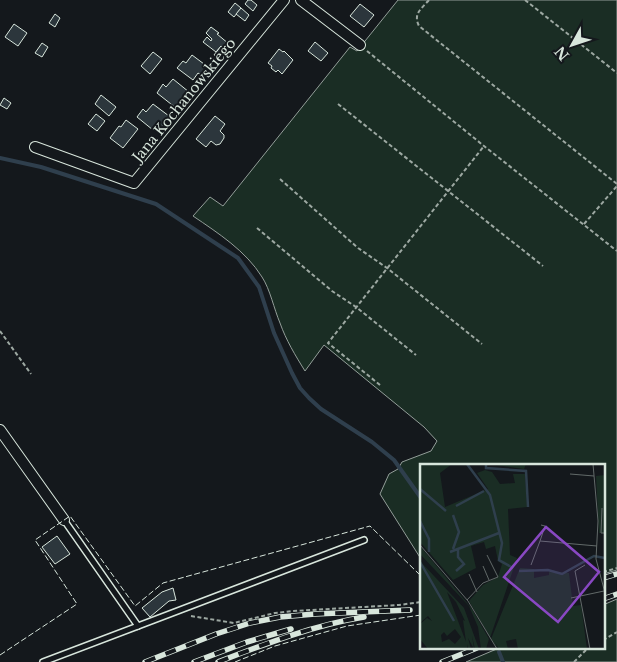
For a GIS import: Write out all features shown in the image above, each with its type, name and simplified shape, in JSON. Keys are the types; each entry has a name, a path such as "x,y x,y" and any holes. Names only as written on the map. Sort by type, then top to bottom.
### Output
{"street":[{"name":"Jana Kochanowskiego","path":"35,147 134,183 284,0"},
{"path":"301,0 360,46"},
{"path":"0,430 64,520"}],"lane":[{"path":"64,520 138,626"},
{"path":"43,662 364,540"}],"path":[{"path":"428,0 416,15 419,26 617,185 583,225"},
{"path":"525,0 617,73"},
{"path":"360,46 617,251"},
{"path":"338,104 543,266"},
{"path":"380,384 328,342 484,146"},
{"path":"280,179 358,248 387,268 482,344"},
{"path":"257,228 332,291 356,307 416,355"},
{"path":"0,331 31,374"},
{"path":"604,572 617,568"},
{"path":"172,613 234,623 293,611 420,602"},
{"path":"604,639 617,632"},
{"path":"574,662 586,650"}],"green space":[{"path":"398,0 617,0 617,570 604,574 604,464 420,464 420,557 380,494 389,474 398,469 402,462 431,451 437,441 424,427 324,345 305,371 282,329 262,277 248,259 231,243 193,216 210,197 223,206 350,47 357,51"},
{"path":"617,599 617,662 466,662 494,650 604,650 604,605"}],"building":[{"path":"248,0 257,5 253,11 245,4"},
{"path":"235,3 241,8 234,17 228,12"},
{"path":"360,4 374,15 364,27 350,16"},
{"path":"241,8 249,15 245,21 236,14"},
{"path":"55,14 60,18 55,27 49,23"},
{"path":"14,24 27,33 18,46 5,37"},
{"path":"211,27 229,44 224,49 221,46 216,52 203,42 207,37 211,41 212,39 206,33"},
{"path":"315,42 328,53 321,61 308,51"},
{"path":"42,43 48,47 42,57 35,53"},
{"path":"221,46 228,52 221,60 214,55"},
{"path":"279,49 284,51 293,60 282,74 278,70 276,72 268,63"},
{"path":"153,52 162,59 150,74 141,66"},
{"path":"192,55 208,67 201,75 198,73 193,80 177,68 183,61 186,63"},
{"path":"173,79 189,92 182,100 184,101 182,104 180,103 176,108 157,93 163,84 166,87"},
{"path":"101,95 116,107 109,116 95,104"},
{"path":"4,98 11,103 7,109 0,105"},
{"path":"153,104 169,116 162,125 164,126 162,129 157,125 153,130 137,117 143,109 146,112"},
{"path":"96,114 105,121 97,131 88,124"},
{"path":"215,116 225,124 220,131 224,138 220,144 216,145 211,141 206,147 196,139"},
{"path":"126,120 138,129 123,148 110,138"},
{"path":"57,536 70,554 55,564 42,547"},
{"path":"173,588 176,600 169,601 150,617 142,608 162,592"}],"waterway":[{"path":"0,158 41,167 156,204 238,258 259,287 274,333 300,388 321,409 372,442 394,460 420,497"},
{"path":"499,652 503,662"}],"railway":[{"path":"604,578 617,574"},
{"path":"604,599 617,594"},
{"path":"145,662 216,634 250,623 280,617 410,610"},
{"path":"218,662 308,630 364,617"},
{"path":"194,662 247,642 291,629"},
{"path":"442,662 472,650"}],"fence":[{"path":"0,655 77,604 35,540 70,516 135,606 163,583 370,526 420,575"},
{"path":"235,662 275,646 347,626 420,615"}]}
